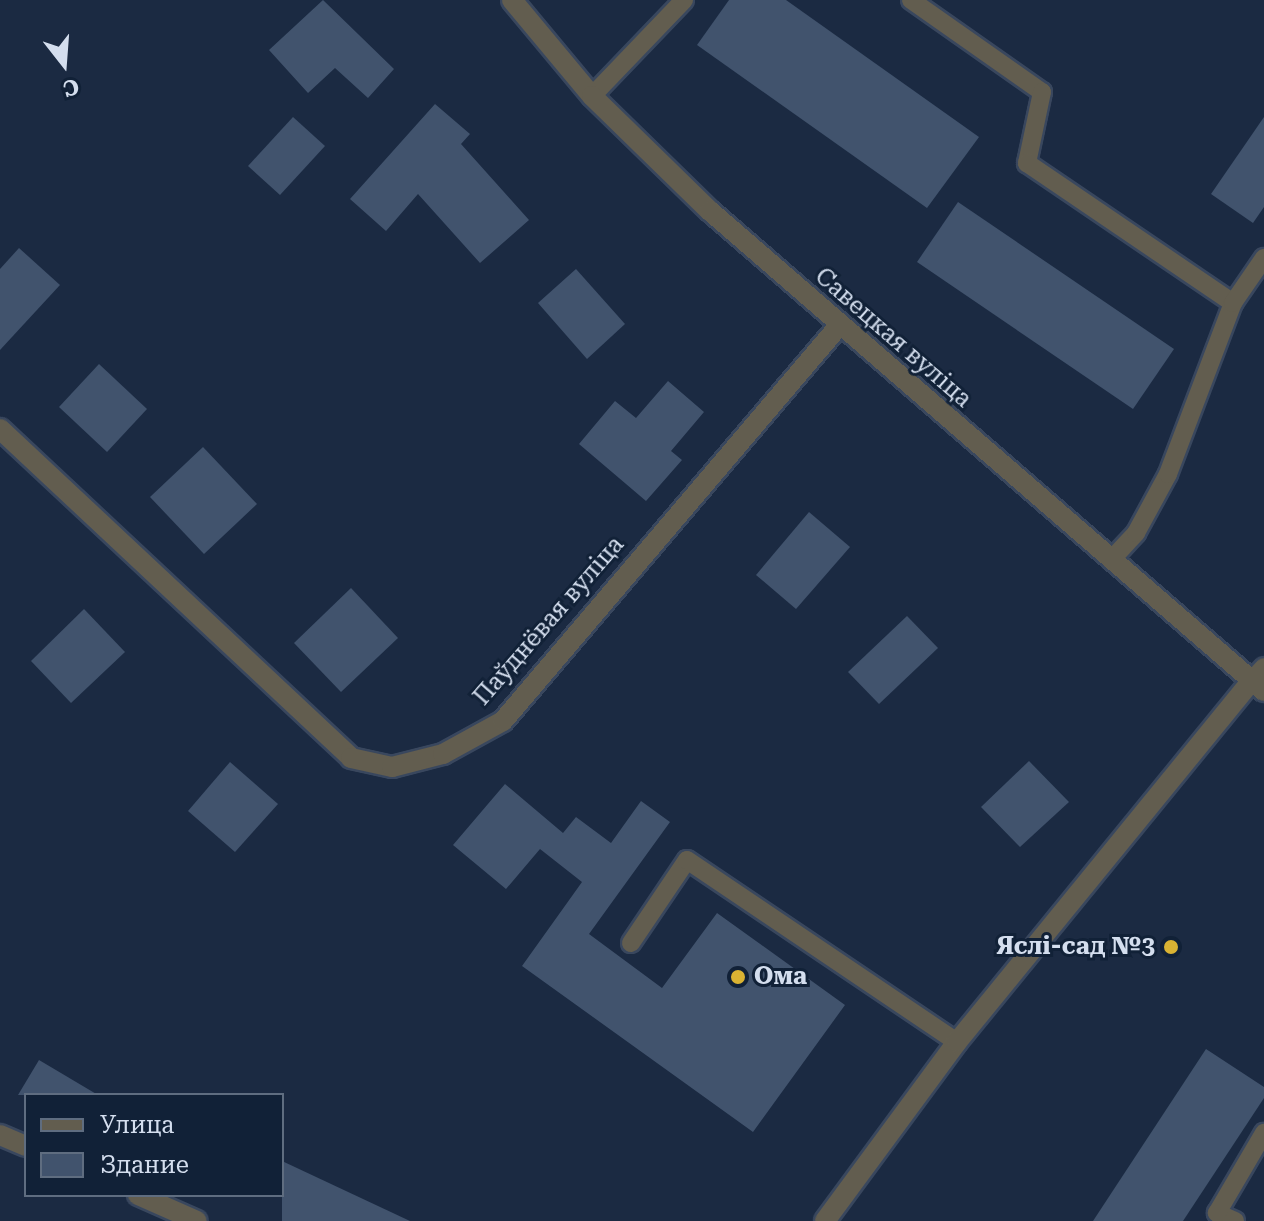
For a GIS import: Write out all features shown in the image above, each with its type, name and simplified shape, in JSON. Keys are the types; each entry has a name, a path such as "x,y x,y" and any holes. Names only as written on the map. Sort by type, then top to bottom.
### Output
{"street":[{"name":"Савецкая вуліца","path":"512,0 592,96 838,327 1111,560 1260,680"},
{"name":"Паўднёвая вуліца","path":"0,429 351,758 392,767 443,754 503,721 838,327"},
{"path":"825,1221 957,1042 1260,680"},
{"path":"0,1135 24,1145"},
{"path":"143,1197 197,1221"}],"lane":[{"path":"592,96 684,0"},
{"path":"911,0 1042,92 1027,163 1233,303"},
{"path":"1111,560 1136,533 1168,474 1233,303 1264,258"},
{"path":"631,943 687,860 957,1042"},
{"path":"1235,1221 1217,1213 1264,1133"}],"building":[{"path":"323,0 394,69 368,98 335,68 308,93 269,50"},
{"path":"729,0 786,0 979,137 927,208 697,45"},
{"path":"435,104 470,134 461,144 529,220 480,263 418,194 386,231 350,199"},
{"path":"293,117 325,146 280,195 248,166"},
{"path":"1264,117 1264,207 1253,223 1211,194"},
{"path":"958,202 1174,349 1133,409 917,262"},
{"path":"19,248 60,285 0,350 0,269"},
{"path":"576,269 625,324 587,359 538,303"},
{"path":"99,364 147,409 107,452 59,407"},
{"path":"668,381 704,412 671,451 682,460 646,501 579,444 615,401 636,418"},
{"path":"203,447 257,504 204,554 150,497"},
{"path":"809,512 850,547 796,609 756,575"},
{"path":"351,588 398,638 341,692 294,643"},
{"path":"84,609 125,652 71,703 31,661"},
{"path":"907,616 938,648 879,704 848,672"},
{"path":"1029,761 1069,802 1020,847 981,807"},
{"path":"230,762 278,804 235,852 188,811"},
{"name":"Ома","path":"505,784 563,833 576,817 611,843 641,801 670,822 589,934 662,988 717,913 845,1005 753,1132 522,966 582,882 540,849 506,889 453,845"},
{"path":"1206,1049 1264,1087 1264,1098 1183,1221 1093,1221"},
{"path":"39,1060 95,1093 24,1093 18,1095"},
{"path":"284,1162 410,1221 282,1221"}],"place":[{"name":"Яслі-сад №3","path":"1171,947"},
{"name":"Ома","path":"738,977"}]}
